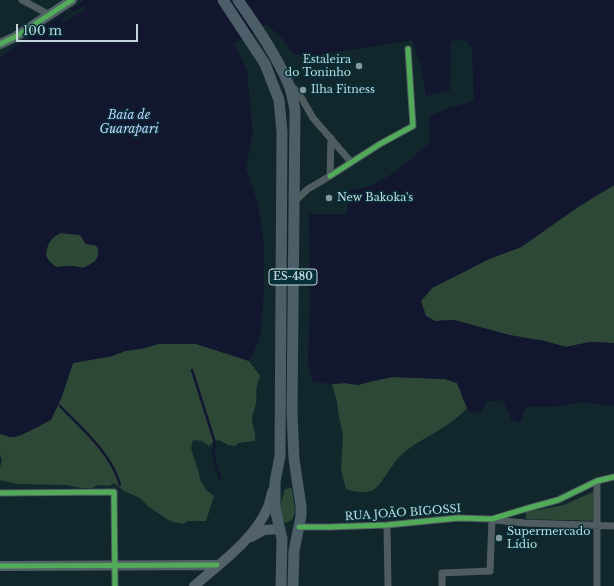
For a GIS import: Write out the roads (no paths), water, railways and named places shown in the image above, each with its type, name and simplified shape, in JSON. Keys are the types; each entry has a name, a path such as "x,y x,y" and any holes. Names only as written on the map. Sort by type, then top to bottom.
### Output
{"main road":[{"name":"ES-480","path":"223,0 251,40 265,64 279,100 282,132 280,456 276,482 275,508 282,539 281,586"},
{"name":"ES-480","path":"238,0 276,58 289,84 295,110 292,412 294,459 301,506 294,551 293,586"},
{"path":"280,529 290,530 298,527"}],"street":[{"path":"22,0 50,15"},
{"path":"0,44 50,15 72,0"},
{"path":"294,202 308,189 413,126 408,49"},
{"path":"289,84 298,92 313,118 351,162"},
{"path":"330,176 331,138"},
{"name":"RUA JOÃO BIGOSSI","path":"298,527 387,525 458,518 492,519 558,500 597,481 614,477"},
{"path":"597,481 597,586"},
{"path":"248,539 263,518 268,508 276,482"},
{"path":"0,493 114,492 115,586"},
{"path":"442,586 442,573 490,571 492,519 525,523 614,526"},
{"path":"387,525 388,586"},
{"path":"199,584 217,565 248,539 264,530 280,529"},
{"path":"0,566 217,565"}],"water":[{"name":"Baía de Guarapari","path":"85,0 614,0 614,185 578,207 521,247 489,259 432,288 421,301 426,316 435,321 454,320 509,335 544,341 566,347 590,342 614,343 614,406 579,402 561,406 526,407 520,423 511,420 510,414 502,400 487,401 481,412 470,413 457,383 445,379 392,377 358,385 313,382 308,362 310,305 309,214 347,214 349,191 367,187 385,179 401,168 430,142 429,117 446,109 474,101 472,47 465,40 451,41 450,90 426,96 420,62 412,40 304,57 293,53 280,36 266,24 234,44 247,69 253,131 246,168 258,204 264,245 264,291 261,331 259,341 249,361 196,344 158,344 145,348 125,351 112,356 73,363 61,399 51,420 26,433 13,437 0,434 0,57","holes":["61,233 80,235 86,244 95,245 98,248 98,256 93,263 83,268 73,266 56,267 49,261 46,250 47,246 54,237"]}],"waterway":[{"path":"192,370 215,443 213,454 220,479"},
{"path":"60,406 87,433 103,452 116,473 120,485"}],"place":[{"name":"Estaleira do Toninho","path":"359,66"},
{"name":"Ilha Fitness","path":"303,90"},
{"name":"New Bakoka's","path":"329,198"},
{"name":"Supermercado Lídio","path":"499,538"}]}
